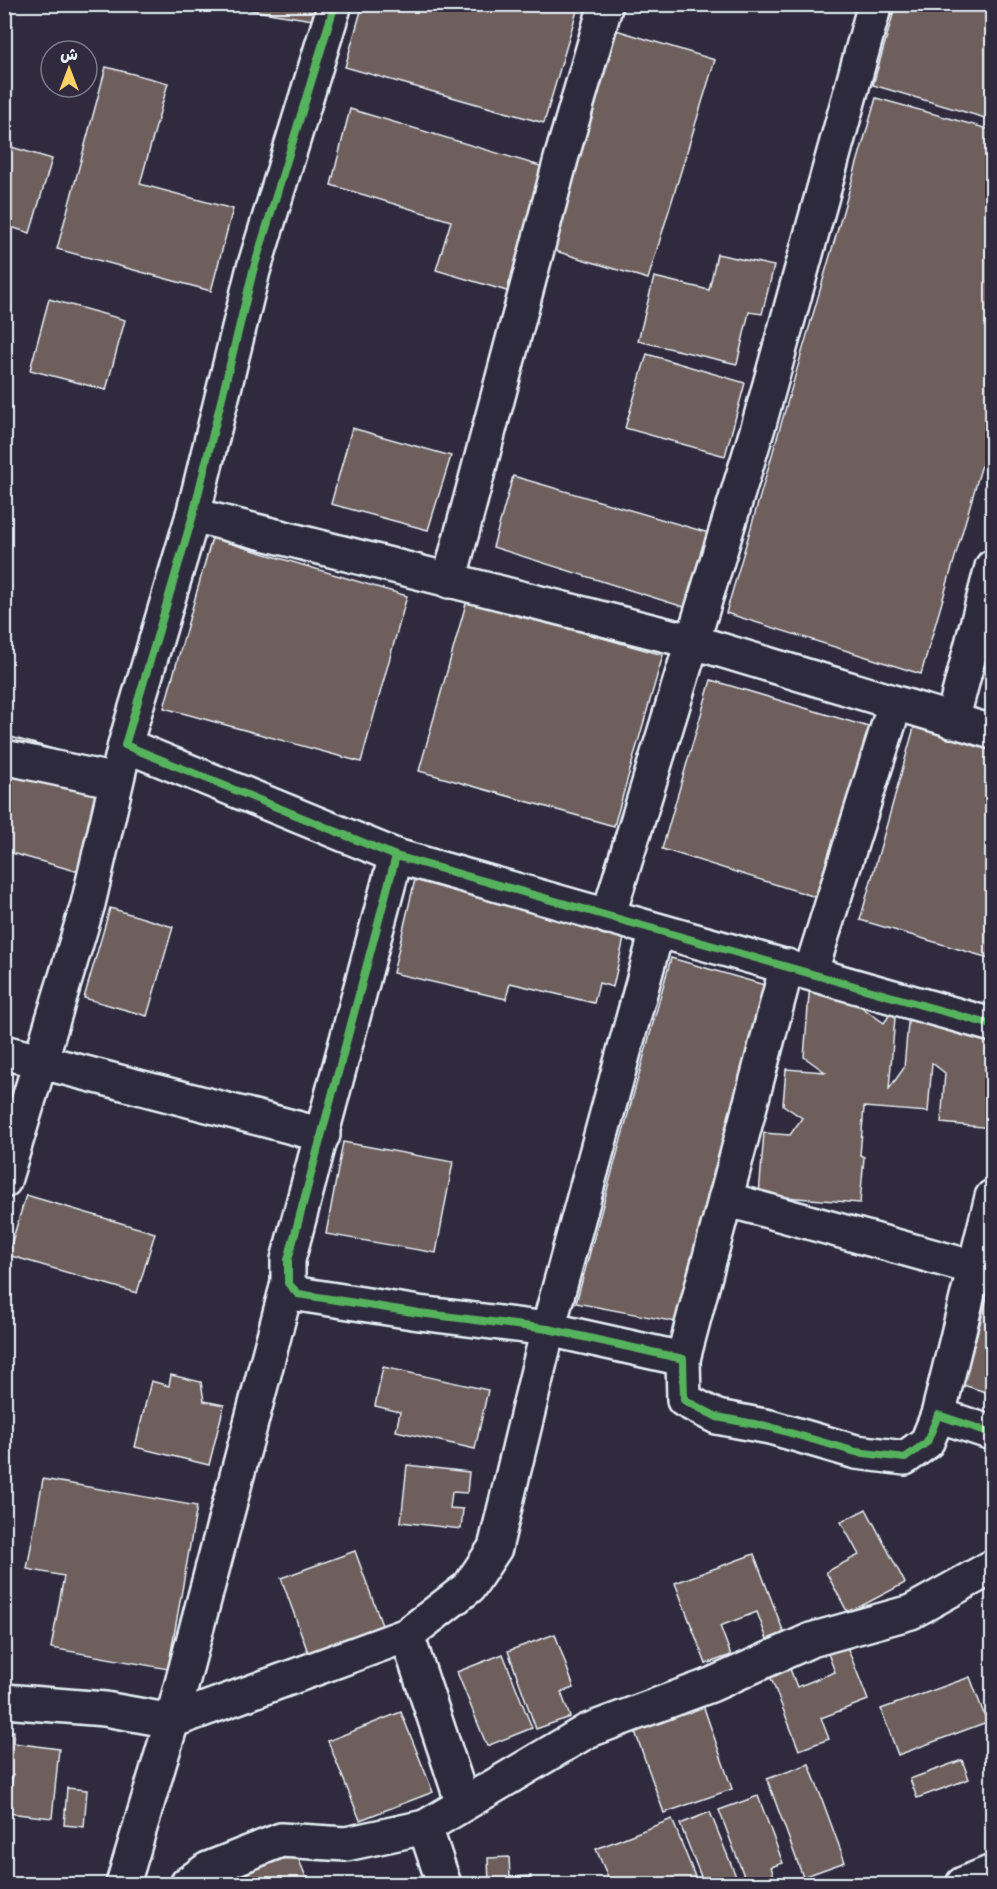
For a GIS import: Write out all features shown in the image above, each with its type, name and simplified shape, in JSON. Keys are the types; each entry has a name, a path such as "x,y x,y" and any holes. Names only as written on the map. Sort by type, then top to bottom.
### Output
{"street":[{"path":"4,1181 88,904 125,745 193,515 254,271 335,4"},
{"path":"449,581 561,159 606,4"},
{"path":"608,918 759,424 876,4"},
{"path":"193,515 694,642 993,732"},
{"path":"952,721 993,567"},
{"path":"895,704 799,969 725,1199 683,1359 684,1400 717,1417 770,1427 856,1452 905,1458 927,1442 938,1415 993,1197"},
{"path":"125,745 396,856 608,918 799,969 993,1025"},
{"path":"4,757 116,781"},
{"path":"123,1884 172,1721 288,1283 288,1260 396,856"},
{"path":"4,1701 105,1709 172,1721 407,1635 469,1587 495,1548 548,1329 657,931"},
{"path":"4,1052 323,1135"},
{"path":"725,1199 975,1268"},
{"path":"288,1283 298,1294 419,1313 548,1329 683,1359"},
{"path":"938,1415 993,1433"},
{"path":"187,1884 208,1869 281,1840 346,1844 425,1827 587,1731 711,1685 811,1640 910,1612 993,1567"},
{"path":"407,1635 463,1804"},
{"path":"425,1827 444,1884"},
{"path":"963,1884 993,1872"}],"building":[{"path":"245,4 324,4 319,21 243,9"},
{"path":"363,4 579,4 544,123 345,67"},
{"path":"896,4 992,4 992,120 873,85"},
{"path":"616,30 715,60 648,279 552,250"},
{"path":"106,67 168,83 140,184 233,209 211,291 57,249"},
{"path":"876,98 992,130 992,430 921,674 726,613"},
{"path":"350,109 547,168 510,292 436,270 451,221 331,185"},
{"path":"8,146 52,159 30,233 4,225 4,157"},
{"path":"717,254 774,266 762,314 749,312 737,364 638,341 654,277 709,290"},
{"path":"49,299 125,320 106,390 30,370"},
{"path":"647,354 745,383 725,456 625,428"},
{"path":"352,428 451,456 428,530 331,504"},
{"path":"513,476 709,533 687,608 493,547"},
{"path":"212,538 407,596 361,762 164,708"},
{"path":"467,600 663,655 614,826 419,771"},
{"path":"711,680 872,728 822,899 662,849"},
{"path":"915,724 992,746 992,959 860,920"},
{"path":"4,735 113,766 83,873 4,851"},
{"path":"420,858 631,907 613,987 599,983 594,1003 510,983 506,999 393,973"},
{"path":"110,908 173,927 147,1016 84,998"},
{"path":"671,958 768,986 676,1322 576,1303"},
{"path":"811,971 862,975 860,1006 884,1023 896,1006 889,1089 904,1068 909,1012 992,1023 992,1128 941,1123 945,1073 932,1063 928,1112 864,1107 860,1155 864,1157 860,1203 759,1195 764,1133 790,1135 802,1118 783,1105 786,1069 825,1072 804,1057"},
{"path":"343,1142 453,1162 436,1253 326,1234"},
{"path":"26,1195 155,1233 137,1293 8,1255"},
{"path":"992,1279 992,1394 963,1385"},
{"path":"383,1367 488,1390 475,1449 396,1431 400,1412 375,1406"},
{"path":"171,1375 201,1382 204,1401 224,1405 209,1465 135,1447 151,1381 169,1386"},
{"path":"407,1465 469,1472 467,1493 452,1492 450,1508 463,1509 461,1529 401,1522"},
{"path":"43,1479 197,1506 168,1669 51,1648 64,1576 27,1569"},
{"path":"866,1509 905,1583 848,1613 826,1572 859,1555 841,1522"},
{"path":"355,1551 383,1628 309,1655 281,1578"},
{"path":"754,1554 784,1633 767,1639 757,1612 720,1626 731,1655 706,1664 675,1583"},
{"path":"555,1634 574,1688 561,1692 570,1717 536,1729 508,1651"},
{"path":"846,1644 868,1700 821,1718 829,1739 799,1750 767,1668 787,1661 797,1687 835,1672 827,1651"},
{"path":"503,1654 532,1728 487,1746 457,1672"},
{"path":"970,1677 987,1722 898,1755 881,1709"},
{"path":"702,1702 732,1789 664,1813 633,1726"},
{"path":"401,1712 433,1792 360,1820 328,1741"},
{"path":"4,1731 14,1731 13,1743 59,1749 52,1818 8,1813 13,1774 4,1792"},
{"path":"962,1760 969,1779 917,1798 910,1779"},
{"path":"809,1764 845,1862 803,1877 767,1779"},
{"path":"67,1788 87,1790 84,1827 64,1825"},
{"path":"758,1796 783,1863 771,1867 777,1884 747,1884 719,1810"},
{"path":"710,1812 739,1884 704,1884 680,1824"},
{"path":"672,1819 698,1884 611,1884 596,1849"},
{"path":"296,1853 309,1884 221,1884"},
{"path":"509,1857 510,1877 531,1876 531,1884 489,1884 488,1858"}],"cycle path":[{"path":"335,4 253,271 193,515 125,745 396,856 992,1025"},
{"path":"396,856 288,1260 288,1283 298,1294 419,1313 548,1329 683,1359 684,1400 717,1417 770,1427 856,1452 905,1458 927,1442 938,1415 992,1433"}]}
